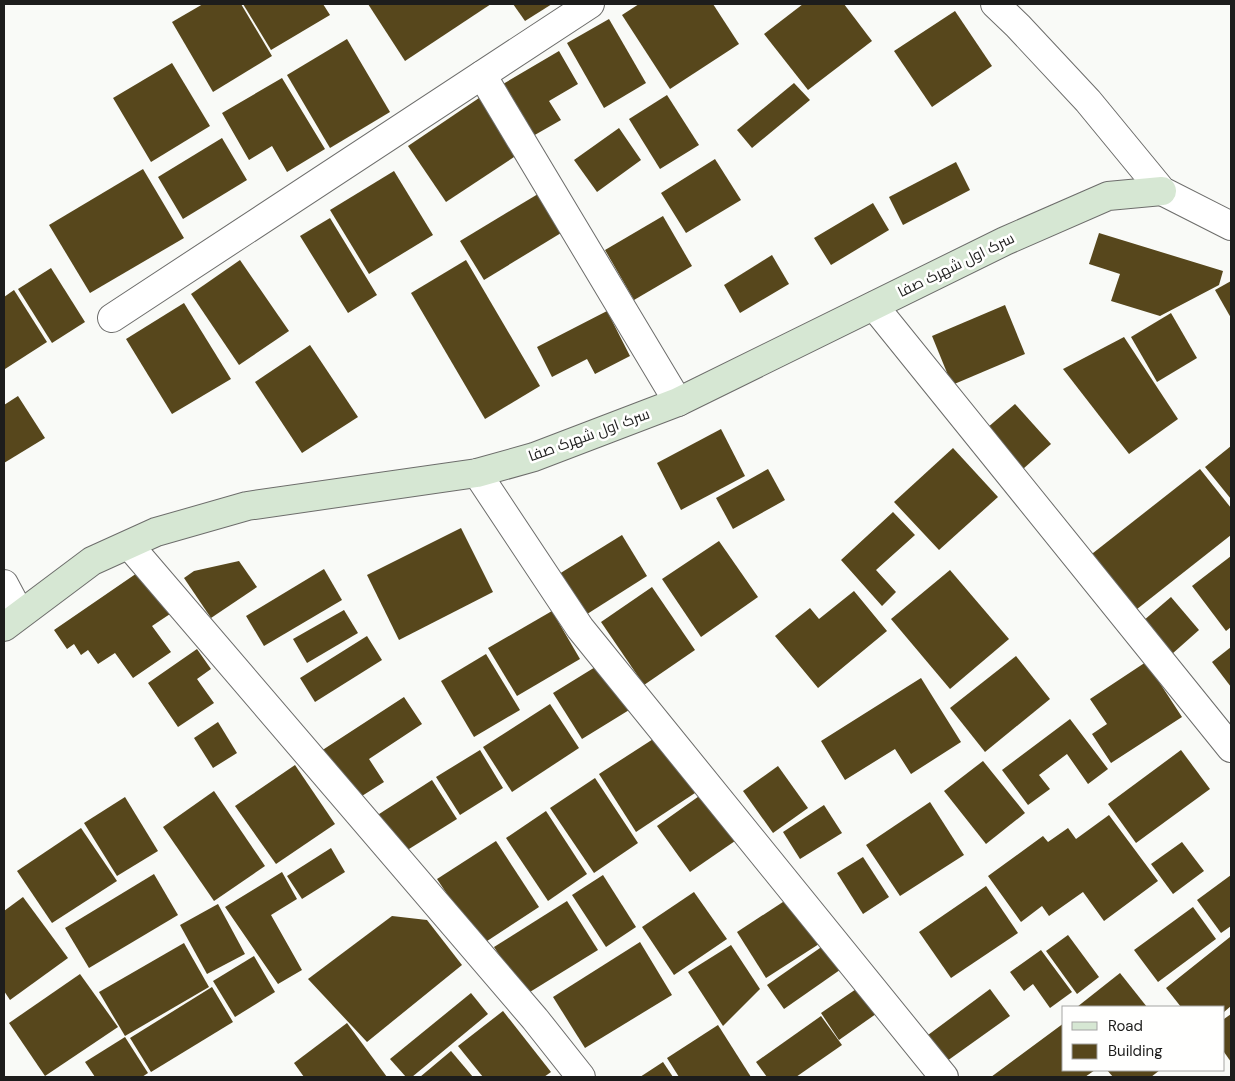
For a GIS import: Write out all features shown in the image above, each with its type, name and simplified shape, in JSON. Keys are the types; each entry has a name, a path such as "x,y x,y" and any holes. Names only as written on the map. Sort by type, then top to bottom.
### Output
{"street":[{"path":"112,318 590,4"},
{"path":"995,4 1088,101 1162,192 1231,226"},
{"path":"482,75 678,402"},
{"name":"سرک اول شهرک صفا","path":"12,620 92,561 156,532 247,506 477,472 534,457 678,402 1005,241 1108,196 1162,192"},
{"path":"874,306 1231,748"},
{"path":"477,472 580,628 944,1077"},
{"path":"129,545 535,1019 581,1077"},
{"path":"4,584 12,620"}],"building":[{"path":"203,4 241,4 272,56 213,92 172,22"},
{"path":"243,4 323,4 330,15 271,50"},
{"path":"368,4 491,4 405,61"},
{"path":"513,4 552,4 525,21"},
{"path":"639,4 713,4 739,44 670,89 622,15"},
{"path":"803,4 844,4 872,41 808,90 764,34"},
{"path":"955,11 992,66 932,107 894,51"},
{"path":"609,19 646,83 604,108 567,43"},
{"path":"347,39 390,112 330,148 287,75"},
{"path":"559,51 578,84 549,101 561,120 533,136 503,84"},
{"path":"172,63 210,126 151,162 113,98"},
{"path":"282,78 325,149 287,172 272,146 249,160 222,113"},
{"path":"794,83 810,100 752,148 737,130"},
{"path":"667,95 699,145 660,169 629,119"},
{"path":"479,98 517,155 446,202 408,146"},
{"path":"619,128 641,160 597,192 574,160"},
{"path":"222,138 247,180 183,219 158,177"},
{"path":"715,159 741,200 686,233 661,193"},
{"path":"956,162 970,190 903,225 889,197"},
{"path":"143,169 184,238 90,293 49,225"},
{"path":"394,171 433,235 369,274 330,210"},
{"path":"538,194 561,233 484,280 460,241"},
{"path":"873,203 889,230 831,265 814,238"},
{"path":"663,216 692,266 634,300 605,250"},
{"path":"330,218 377,295 348,313 300,236"},
{"path":"1099,233 1223,271 1219,285 1160,316 1111,301 1120,274 1089,264"},
{"path":"772,255 789,284 740,313 724,285"},
{"path":"240,260 289,331 239,365 191,294"},
{"path":"466,260 540,386 485,419 411,293"},
{"path":"51,268 85,322 52,343 18,289"},
{"path":"1231,281 1231,318 1215,290"},
{"path":"14,290 47,342 5,369 4,297"},
{"path":"184,303 231,379 172,414 126,339"},
{"path":"1005,305 1025,354 952,385 932,336"},
{"path":"607,311 630,356 595,374 587,359 552,377 537,347"},
{"path":"1171,313 1197,358 1157,382 1131,337"},
{"path":"1124,337 1178,419 1129,454 1063,369"},
{"path":"310,345 358,417 302,453 255,382"},
{"path":"18,396 45,438 4,463 4,405"},
{"path":"1015,404 1051,444 1023,469 987,428"},
{"path":"721,429 745,476 681,510 657,463"},
{"path":"1231,446 1231,499 1205,467"},
{"path":"953,448 998,497 939,550 894,502"},
{"path":"768,469 785,500 733,529 716,498"},
{"path":"1200,469 1231,508 1231,535 1132,613 1088,557"},
{"path":"893,512 915,535 876,570 896,592 882,606 841,560"},
{"path":"461,528 493,592 399,640 367,575"},
{"path":"622,535 647,576 584,616 559,574"},
{"path":"719,541 758,597 701,637 662,579"},
{"path":"1231,556 1231,627 1226,631 1192,586"},
{"path":"239,561 257,587 211,618 184,578 194,571"},
{"path":"324,569 342,600 264,646 246,616"},
{"path":"950,570 1009,639 950,689 891,619"},
{"path":"140,571 170,614 152,626 171,652 133,678 115,653 98,664 88,650 81,655 74,644 67,649 54,630"},
{"path":"652,587 695,650 644,685 601,622"},
{"path":"854,591 887,631 818,688 775,636 810,608 819,619"},
{"path":"1171,597 1199,630 1172,654 1143,621"},
{"path":"344,610 358,633 307,663 293,639"},
{"path":"552,611 580,659 517,696 488,648"},
{"path":"367,636 382,660 315,702 300,678"},
{"path":"1231,647 1231,687 1212,662"},
{"path":"197,649 211,669 197,679 214,703 178,727 148,683"},
{"path":"486,654 520,710 474,737 441,681"},
{"path":"1016,656 1050,699 985,752 950,708"},
{"path":"605,661 634,707 582,739 553,693"},
{"path":"1146,662 1182,717 1111,763 1092,734 1107,724 1090,699"},
{"path":"921,678 961,742 911,774 895,749 845,780 821,741"},
{"path":"404,697 422,724 369,759 384,782 354,801 321,751"},
{"path":"550,704 579,748 512,792 483,747"},
{"path":"1070,719 1108,769 1088,784 1067,754 1039,775 1050,789 1028,805 1002,770"},
{"path":"218,722 237,753 213,768 194,738"},
{"path":"661,734 698,791 636,832 599,774"},
{"path":"480,750 503,788 460,815 436,777"},
{"path":"1181,750 1210,789 1136,843 1108,804"},
{"path":"983,761 1025,813 986,844 944,791"},
{"path":"295,765 335,824 276,864 235,806"},
{"path":"778,766 808,808 773,833 743,791"},
{"path":"595,778 638,843 594,873 550,808"},
{"path":"432,780 457,819 401,854 376,816"},
{"path":"214,791 265,866 214,901 163,827"},
{"path":"702,794 735,841 690,872 657,826"},
{"path":"125,797 158,851 117,876 84,823"},
{"path":"930,802 964,855 900,896 866,845"},
{"path":"824,805 842,833 800,859 783,832"},
{"path":"546,811 587,874 548,901 506,838"},
{"path":"1109,815 1158,881 1104,921 1083,892 1049,916 1042,906 1021,922 988,876 1043,836 1048,842 1068,828 1076,839"},
{"path":"81,828 117,881 52,923 17,871"},
{"path":"496,841 539,907 481,945 437,879"},
{"path":"1182,842 1204,871 1173,894 1151,864"},
{"path":"331,848 345,872 302,899 287,876"},
{"path":"863,857 889,897 863,914 837,873"},
{"path":"282,872 297,899 271,915 302,970 278,984 225,907"},
{"path":"154,874 178,915 89,968 65,928"},
{"path":"603,875 636,927 606,947 572,895"},
{"path":"1231,875 1231,926 1221,933 1197,900"},
{"path":"986,886 1018,933 951,978 919,932"},
{"path":"694,892 727,939 674,975 642,927"},
{"path":"23,897 68,958 10,1000 4,991 4,911"},
{"path":"789,898 819,944 766,978 737,932"},
{"path":"567,901 598,950 525,995 494,947"},
{"path":"218,904 245,954 207,974 180,925"},
{"path":"1193,907 1216,939 1158,982 1134,950"},
{"path":"392,916 427,920 462,965 367,1042 308,979"},
{"path":"1068,935 1099,977 1077,994 1046,951"},
{"path":"1230,937 1231,1006 1225,1011 1225,1006 1180,1006 1166,988"},
{"path":"830,941 847,965 784,1009 767,985"},
{"path":"640,942 672,995 585,1048 553,997"},
{"path":"184,943 209,987 125,1036 99,992"},
{"path":"731,945 760,989 723,1026 688,972"},
{"path":"1041,950 1072,992 1050,1008 1033,984 1024,991 1010,972"},
{"path":"254,956 275,992 235,1017 213,981"},
{"path":"1120,973 1146,1006 1078,1006"},
{"path":"80,974 118,1027 45,1076 9,1023"},
{"path":"865,983 883,1009 839,1040 821,1013"},
{"path":"212,987 233,1022 151,1072 130,1038"},
{"path":"990,989 1010,1016 947,1061 928,1035"},
{"path":"471,993 488,1014 412,1077 406,1077 390,1059"},
{"path":"503,1011 551,1072 544,1077 483,1077 458,1046"},
{"path":"1231,1014 1231,1062 1225,1053 1225,1018"},
{"path":"821,1016 842,1045 796,1077 767,1077 756,1062"},
{"path":"347,1023 387,1077 304,1077 294,1063"},
{"path":"1062,1024 1062,1071 1094,1071 1085,1077 991,1077"},
{"path":"718,1025 751,1077 679,1077 667,1058"},
{"path":"125,1037 148,1073 142,1077 95,1077 85,1062"},
{"path":"451,1051 473,1077 420,1077"},
{"path":"663,1062 673,1077 640,1077"},
{"path":"1108,1071 1159,1071 1151,1077 1113,1077"}]}
